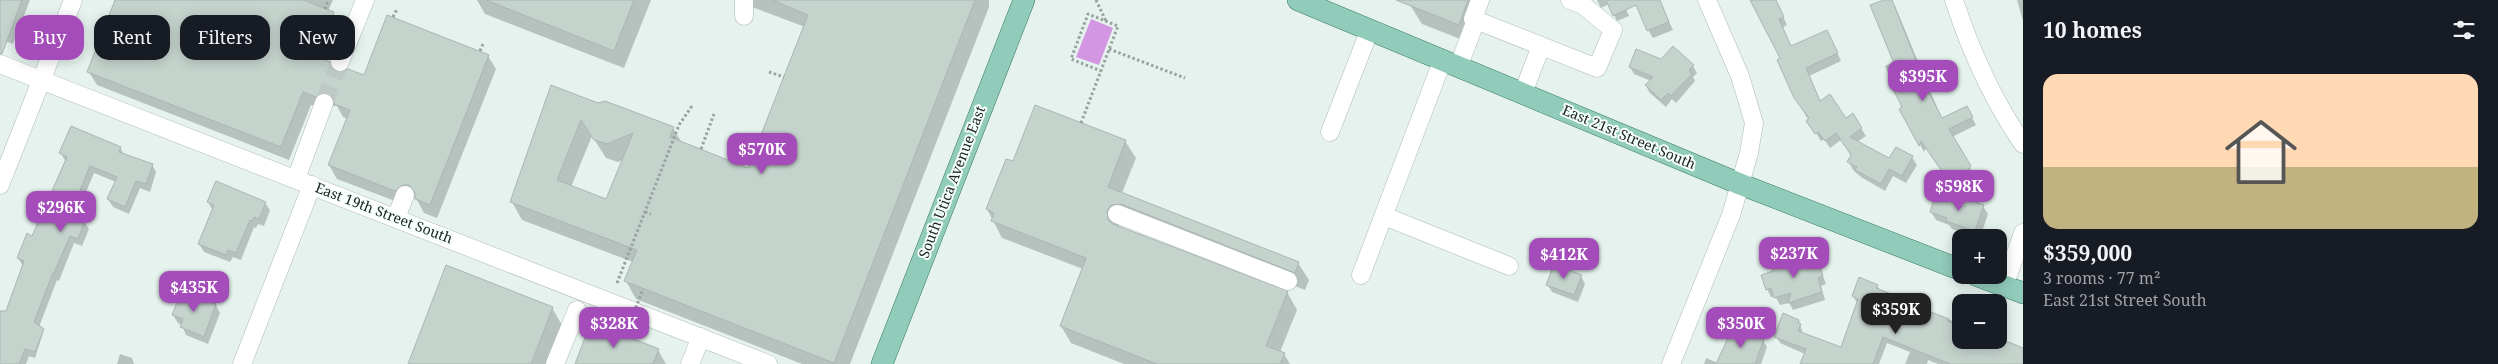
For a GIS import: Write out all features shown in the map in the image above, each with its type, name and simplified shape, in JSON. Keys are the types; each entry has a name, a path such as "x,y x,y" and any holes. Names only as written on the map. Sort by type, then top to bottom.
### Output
{"main road":[{"name":"South Utica Avenue East","path":"882,364 1024,0"},
{"name":"East 21st Street South","path":"1298,0 1451,62 1740,184 1952,266"},
{"path":"1998,284 2014,290"}],"street":[{"path":"0,184 73,0"},
{"path":"340,62 365,0"},
{"path":"1480,0 1473,19 1597,68 1613,30 1583,5 1570,0"},
{"path":"1671,364 1724,232 1750,151 1754,123 1740,76 1707,0"},
{"path":"1954,0 1965,35 1988,88 2023,144"},
{"path":"1362,275 1384,216 1451,62 1476,20"},
{"path":"1330,132 1370,29"},
{"path":"1523,94 1541,46"},
{"name":"East 19th Street South","path":"0,64 768,364"},
{"path":"242,364 304,182 324,103"},
{"path":"396,218 405,195"},
{"path":"1117,214 1288,281"},
{"path":"1384,216 1509,266"},
{"path":"2014,290 2023,233"},
{"path":"555,364 576,310"},
{"path":"690,364 700,337"}],"path":[{"path":"325,9 328,0"},
{"path":"1096,0 1106,22"},
{"path":"394,17 397,9"},
{"path":"1081,123 1101,71 1109,49 1118,26 1088,14 1071,59 1101,71"},
{"path":"480,51 483,44"},
{"path":"1109,49 1185,78"},
{"path":"769,72 784,77"},
{"path":"617,282 679,125 692,106"},
{"path":"701,150 714,114"},
{"path":"645,212 651,214"},
{"path":"625,336 643,289"}],"shaded area":[{"path":"1091,19 1113,28 1099,65 1076,57"}],"building":[{"path":"0,0 22,0 2,54 0,54"},
{"path":"115,0 303,0 334,12 333,15 280,15 280,60 325,60 330,62 331,68 336,72 348,69 364,75 387,15 489,55 430,205 415,199 415,193 409,185 403,185 395,191 328,165 350,110 334,104 332,97 328,93 322,93 316,97 303,92 281,147 87,72 94,54 94,60 170,60 170,15 109,15"},
{"path":"486,0 634,0 614,51"},
{"path":"772,0 975,0 834,363 624,281 637,250 510,202 551,85 598,103 605,101 674,127 670,137 748,168 808,15","holes":["581,120 594,140 607,144 633,133 606,199 557,180"]},
{"path":"1396,0 1468,0 1459,25"},
{"path":"1606,0 1660,0 1669,22 1647,31 1636,5 1613,16"},
{"path":"1750,0 1776,0 1784,17 1779,19 1791,46 1827,30 1838,53 1806,68 1820,101 1830,94 1846,118 1853,113 1862,128 1850,137 1889,158 1896,147 1913,156 1902,176 1889,169 1881,184 1855,170 1857,167 1847,162 1851,155 1836,133 1825,141 1818,132 1815,134 1806,121 1809,118 1794,98 1777,60 1780,58"},
{"path":"1884,0 1892,0 1929,93 1942,118 1967,106 1973,117 1949,129 1971,166 1966,172 1974,184 1958,195 1921,141 1919,146 1899,109 1902,107 1890,83 1900,78 1870,5"},
{"path":"1673,46 1694,65 1689,70 1692,74 1671,96 1668,93 1661,100 1645,85 1653,77 1629,67 1636,49 1661,59"},
{"path":"1035,105 1126,140 1108,187 1299,262 1295,273 1121,204 1111,205 1107,211 1108,220 1113,224 1288,291 1266,346 1285,353 1280,364 1157,364 1060,326 1086,258 991,221 994,213 986,209 1006,159 1013,161"},
{"path":"71,126 121,147 119,152 153,164 146,184 136,181 125,207 107,199 117,177 90,166 79,193 89,197 80,218 85,220 78,239 70,236 34,322 44,329 35,352 25,349 19,364 0,364 0,311 6,311 24,261 17,258 27,233 32,236 67,157 59,153"},
{"path":"216,181 266,202 259,219 254,217 252,221 250,220 236,253 228,250 226,255 198,244 214,205 207,202"},
{"path":"1935,196 1966,207 1959,196 1984,205 1976,229 1969,229 1946,221 1947,218 1930,212"},
{"path":"1797,257 1799,264 1817,258 1823,276 1818,278 1822,292 1788,303 1791,293 1774,298 1771,288 1766,290 1761,275 1773,271 1771,265"},
{"path":"1554,264 1582,275 1574,295 1546,285"},
{"path":"446,265 553,307 531,364 408,364"},
{"path":"1859,277 1878,285 1876,288 1891,294 1890,296 1949,319 1948,321 1952,323 1952,349 2007,349 2007,341 2023,348 2023,364 1950,364 1883,337 1873,364 1800,364 1806,349 1774,337 1783,313 1799,320 1798,323 1801,324 1798,331 1841,347 1858,299 1852,296"},
{"path":"182,290 216,304 204,337 180,327 183,319 172,315"},
{"path":"591,322 659,349 653,364 575,364"},
{"path":"1733,327 1764,339 1755,364 1716,364"}],"tunnel":[{"path":"324,103 340,62"}]}
